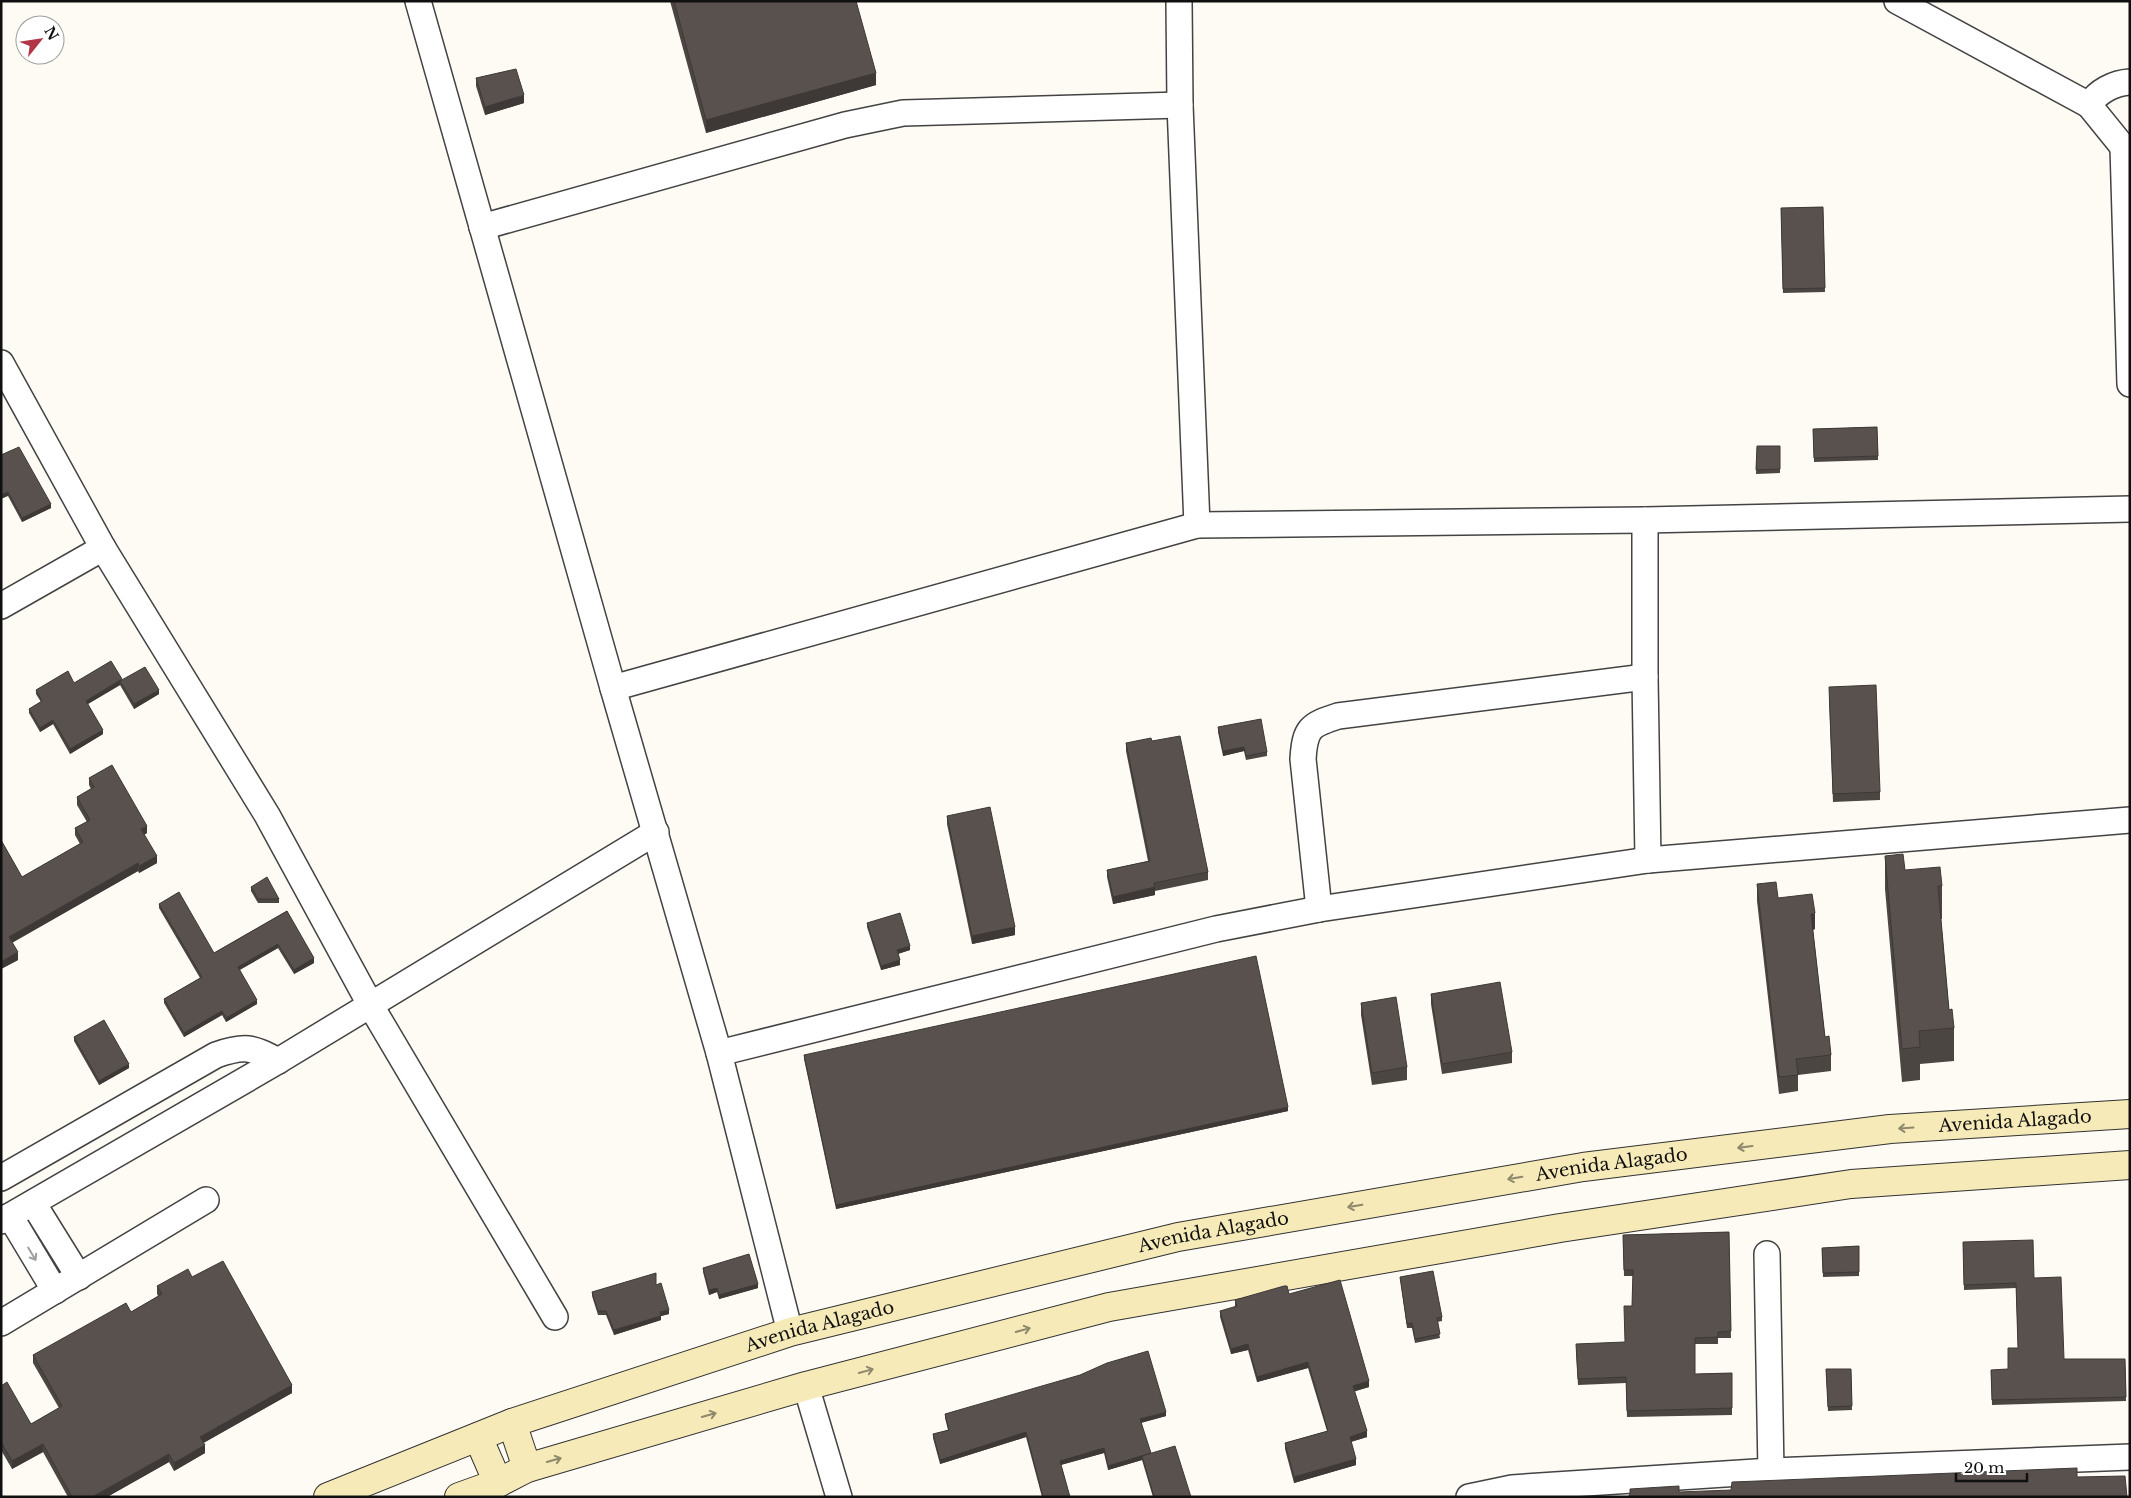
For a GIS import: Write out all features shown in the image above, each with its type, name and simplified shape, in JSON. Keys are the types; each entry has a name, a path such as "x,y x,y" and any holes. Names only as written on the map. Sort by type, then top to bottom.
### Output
{"main road":[{"name":"Avenida Alagado","path":"328,1497 512,1423 790,1332 1178,1237 1583,1167 1890,1129 2130,1114"},
{"path":"459,1497 498,1482 527,1468 806,1386 1109,1307 1560,1228 1852,1184 2130,1165"},
{"path":"512,1423 527,1468"},
{"path":"478,1437 498,1482"}],"street":[{"path":"418,1 613,688 719,1052 790,1332"},
{"path":"1179,1 1180,106 1197,525"},
{"path":"1897,1 2089,104 2126,148 2130,384"},
{"path":"2089,104 2094,97 2106,89 2130,82"},
{"path":"482,226 845,125 903,113 1180,106"},
{"path":"1,364 103,548 267,815 371,1006 555,1317"},
{"path":"613,688 1197,525 1646,520 2130,509"},
{"path":"1646,520 1645,677 1648,860"},
{"path":"4,601 103,548"},
{"path":"1319,909 1304,758 1304,738 1316,723 1338,716 1645,677"},
{"path":"719,1052 1216,929 1319,909 1648,860 2130,820"},
{"path":"55,1291 6,1219 278,1062 656,832"},
{"path":"1,1178 216,1055 236,1048 257,1050 278,1062"},
{"path":"1,1323 206,1200"},
{"path":"33,1203 79,1277"},
{"path":"1767,1254 1772,1470"},
{"path":"806,1386 839,1497"},
{"path":"1468,1497 1512,1488 1603,1489 1772,1470 2130,1457"}],"building":[{"path":"674,1 856,1 876,73 706,120"},
{"path":"516,69 524,95 485,107 476,78"},
{"path":"1823,207 1825,288 1783,289 1781,208"},
{"path":"1877,427 1878,456 1814,458 1813,429"},
{"path":"1757,446 1780,446 1780,469 1756,470"},
{"path":"19,447 51,504 22,518 8,492 1,495 1,455"},
{"path":"111,661 122,679 86,701 103,730 70,749 53,720 40,728 29,709 42,701 36,690 68,671 74,683"},
{"path":"145,667 159,690 134,704 120,681"},
{"path":"1876,685 1880,792 1833,794 1829,687"},
{"path":"1261,719 1267,752 1246,756 1244,747 1223,751 1218,727"},
{"path":"1180,736 1208,872 1154,883 1155,887 1113,897 1107,870 1150,861 1126,743 1151,738 1152,741"},
{"path":"112,765 147,826 141,829 157,856 139,866 138,863 9,937 18,952 1,962 1,840 22,877 83,842 75,828 90,820 77,797 94,787 89,778"},
{"path":"990,807 1015,927 972,936 947,816"},
{"path":"1903,854 1905,870 1940,867 1942,886 1938,886 1949,1010 1952,1009 1954,1028 1919,1031 1920,1047 1902,1049 1885,856"},
{"path":"267,877 279,899 258,899 251,887"},
{"path":"1776,882 1778,898 1812,894 1815,913 1811,914 1825,1037 1829,1036 1831,1055 1796,1059 1798,1075 1779,1077 1757,884"},
{"path":"179,892 214,953 287,911 314,958 294,970 278,944 238,967 257,1000 226,1018 222,1011 184,1033 164,999 202,977 159,904"},
{"path":"900,913 910,946 897,950 900,960 881,966 867,923"},
{"path":"1256,956 1288,1107 836,1205 804,1055"},
{"path":"1500,982 1512,1052 1442,1064 1431,994"},
{"path":"1396,997 1407,1067 1372,1073 1361,1003"},
{"path":"104,1020 129,1064 99,1081 74,1037"},
{"path":"1729,1232 1731,1331 1718,1332 1718,1337 1695,1338 1695,1374 1732,1373 1732,1408 1627,1411 1626,1377 1578,1379 1576,1344 1625,1342 1624,1306 1632,1306 1633,1270 1624,1270 1623,1235"},
{"path":"2033,1240 2034,1278 2061,1277 2064,1359 2125,1359 2126,1397 1992,1400 1991,1370 2008,1369 2008,1348 2018,1348 2016,1283 1964,1285 1963,1242"},
{"path":"1859,1246 1859,1272 1823,1273 1822,1248"},
{"path":"749,1254 758,1284 719,1295 717,1288 709,1290 703,1268"},
{"path":"223,1261 292,1385 200,1437 205,1445 174,1463 169,1454 92,1497 72,1497 43,1444 12,1461 1,1442 1,1386 7,1382 31,1424 62,1406 33,1355 126,1303 131,1312 162,1294 157,1286 188,1269 192,1277"},
{"path":"1433,1271 1442,1317 1437,1318 1440,1334 1415,1339 1412,1323 1407,1324 1400,1277"},
{"path":"656,1273 656,1285 661,1283 669,1310 660,1312 661,1316 614,1330 606,1311 598,1311 592,1292"},
{"path":"1340,1280 1369,1381 1353,1386 1367,1431 1350,1437 1356,1459 1294,1477 1285,1443 1328,1431 1308,1362 1257,1377 1248,1344 1231,1349 1220,1311 1237,1306 1235,1300 1284,1286 1287,1286 1289,1294"},
{"path":"1148,1351 1166,1412 1140,1419 1151,1453 1108,1466 1104,1448 1060,1461 1070,1497 1043,1497 1026,1432 940,1460 933,1434 949,1430 945,1414 1080,1375 1107,1363"},
{"path":"1826,1369 1851,1369 1852,1406 1828,1407"},
{"path":"1175,1446 1191,1497 1154,1497 1142,1456"},
{"path":"2077,1468 2077,1477 2125,1476 2127,1497 1628,1497 1630,1489 1679,1486 1679,1492 1731,1490 1732,1482"}]}
